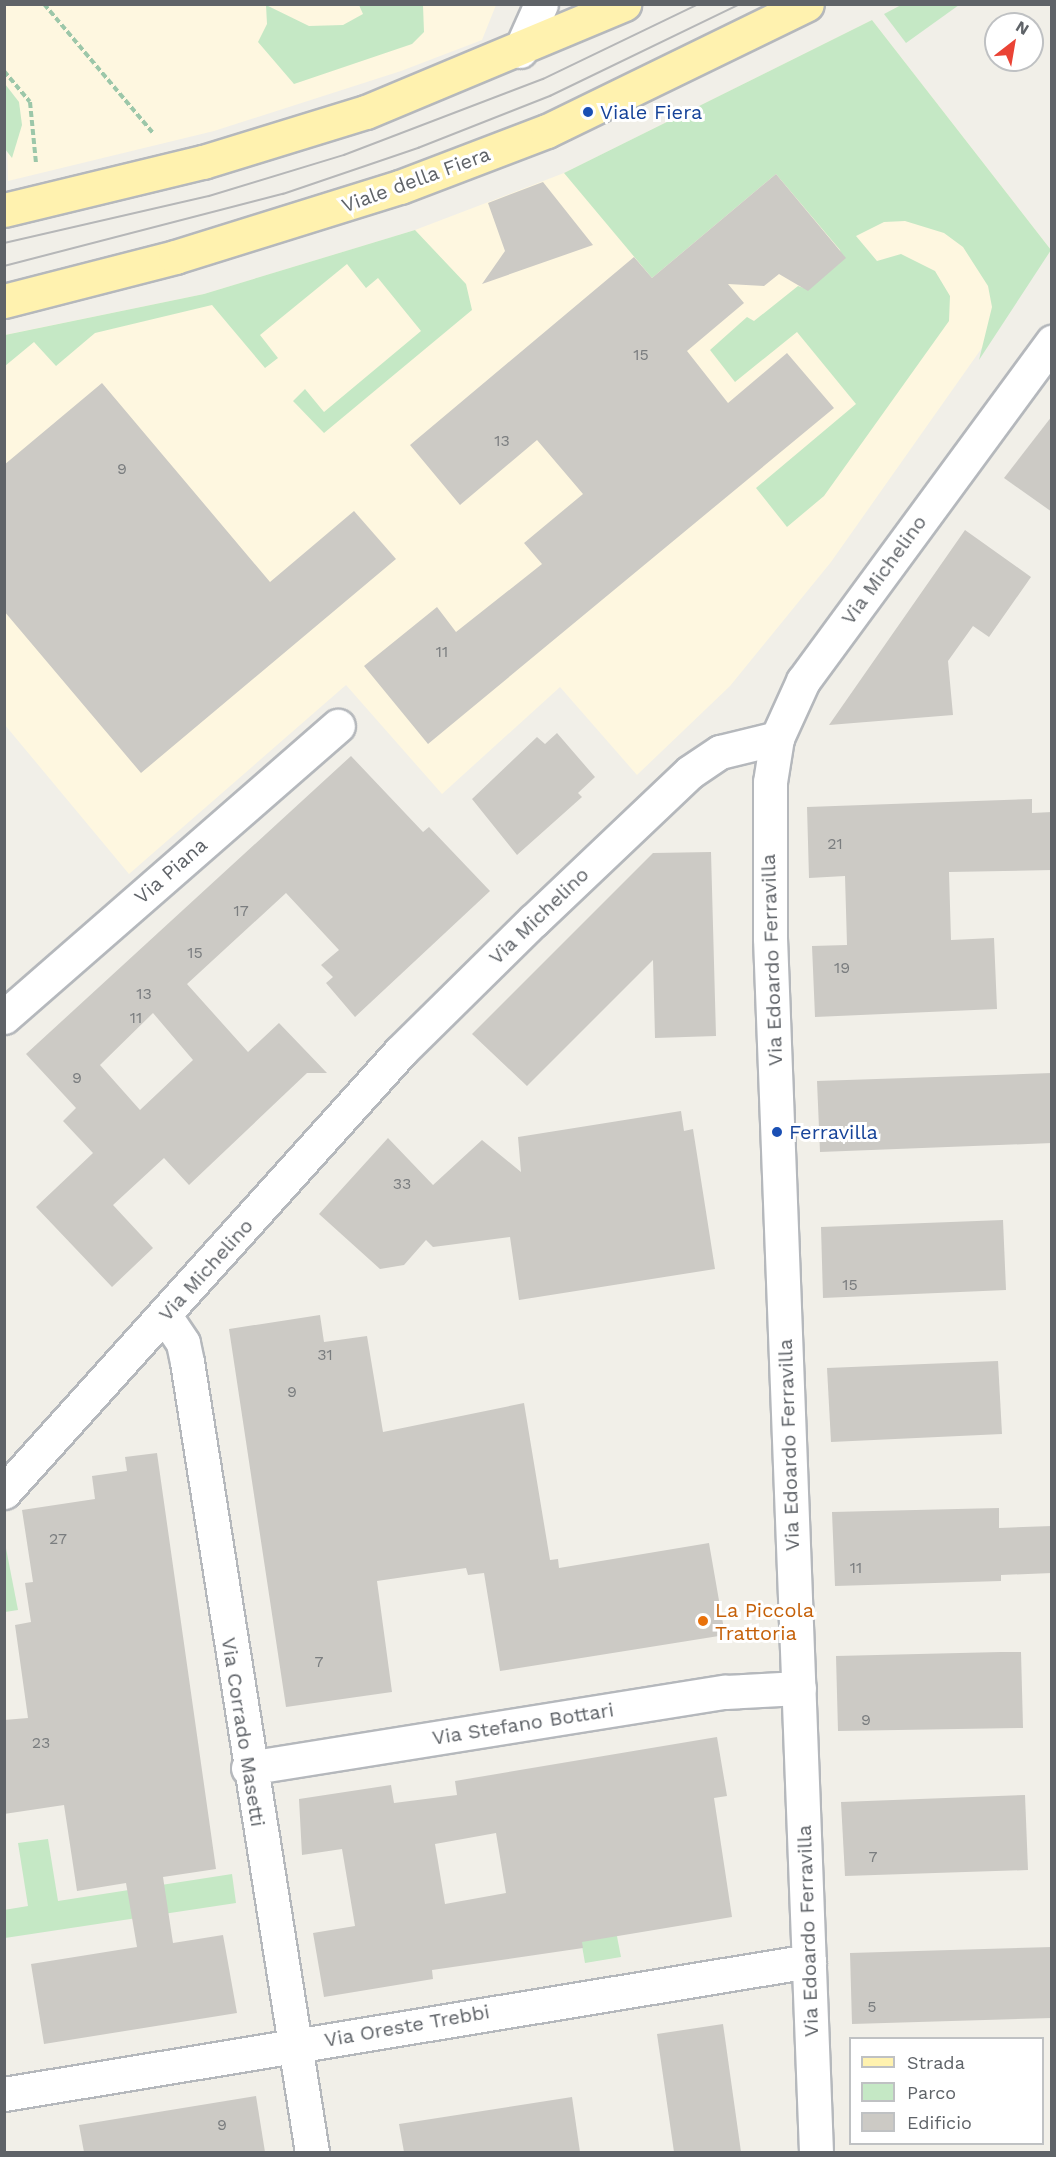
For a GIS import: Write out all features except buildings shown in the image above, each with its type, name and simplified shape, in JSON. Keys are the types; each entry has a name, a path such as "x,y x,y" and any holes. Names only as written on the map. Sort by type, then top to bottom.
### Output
{"main road":[{"path":"4,210 280,140 520,51 624,4"},
{"name":"Viale della Fiera","path":"4,301 176,257 419,181 567,122 807,4"}],"street":[{"path":"520,51 541,4"},
{"name":"Via Michelino","path":"4,1492 165,1316 400,1052 653,806 712,756 777,738 803,681 1052,342"},
{"name":"Via Piana","path":"4,1017 338,726"},
{"name":"Via Edoardo Ferravilla","path":"777,738 768,829 770,938 816,2152"},
{"name":"Via Corrado Masetti","path":"165,1316 183,1343 187,1362 248,1768 312,2152"},
{"name":"Via Stefano Bottari","path":"248,1768 724,1692 799,1688"},
{"name":"Via Oreste Trebbi","path":"4,2094 809,1961"}],"path":[{"path":"44,4 162,144"},
{"path":"4,71 30,102 36,176"}],"shaded area":[{"path":"4,5 496,5 482,40 401,71 214,131 8,181"},
{"path":"872,20 1051,250 831,562 730,686 637,775 560,687 442,794 346,685 129,874 5,725 4,335 204,294 415,230 564,173"}],"green space":[{"path":"903,4 959,5 906,43 884,14"},
{"path":"266,5 309,26 343,25 363,14 359,5 423,5 424,32 412,44 294,84 258,42 267,24"},
{"path":"872,20 1051,250 979,360 992,307 988,286 963,247 944,233 905,221 884,222 856,236 877,261 901,254 935,271 950,296 949,321 824,496 787,527 756,488 856,404 797,332 735,382 710,350 747,317 754,321 798,286 807,289 841,255 840,250 776,174 652,278 564,173"},
{"path":"5,84 19,102 22,125 12,158 5,149"},
{"path":"415,230 466,284 472,310 324,433 293,401 305,389 324,412 421,331 378,278 366,288 347,264 260,335 278,358 265,368 212,305 95,333 56,366 34,342 5,366 5,335 204,294"},
{"path":"4,1538 18,1610 5,1612 4,1612"},
{"path":"48,1839 58,1901 232,1874 236,1903 5,1938 4,1910 28,1906 18,1843"},
{"path":"598,1839 621,1957 585,1963 570,1877"}],"tram line":[{"path":"4,243 209,196 344,155 543,79 699,4"},
{"path":"4,266 283,194 418,148 550,96 740,4"}],"place":[{"name":"Viale Fiera","path":"588,112"},
{"name":"Ferravilla","path":"777,1132"},
{"name":"La Piccola Trattoria","path":"703,1621"}]}
